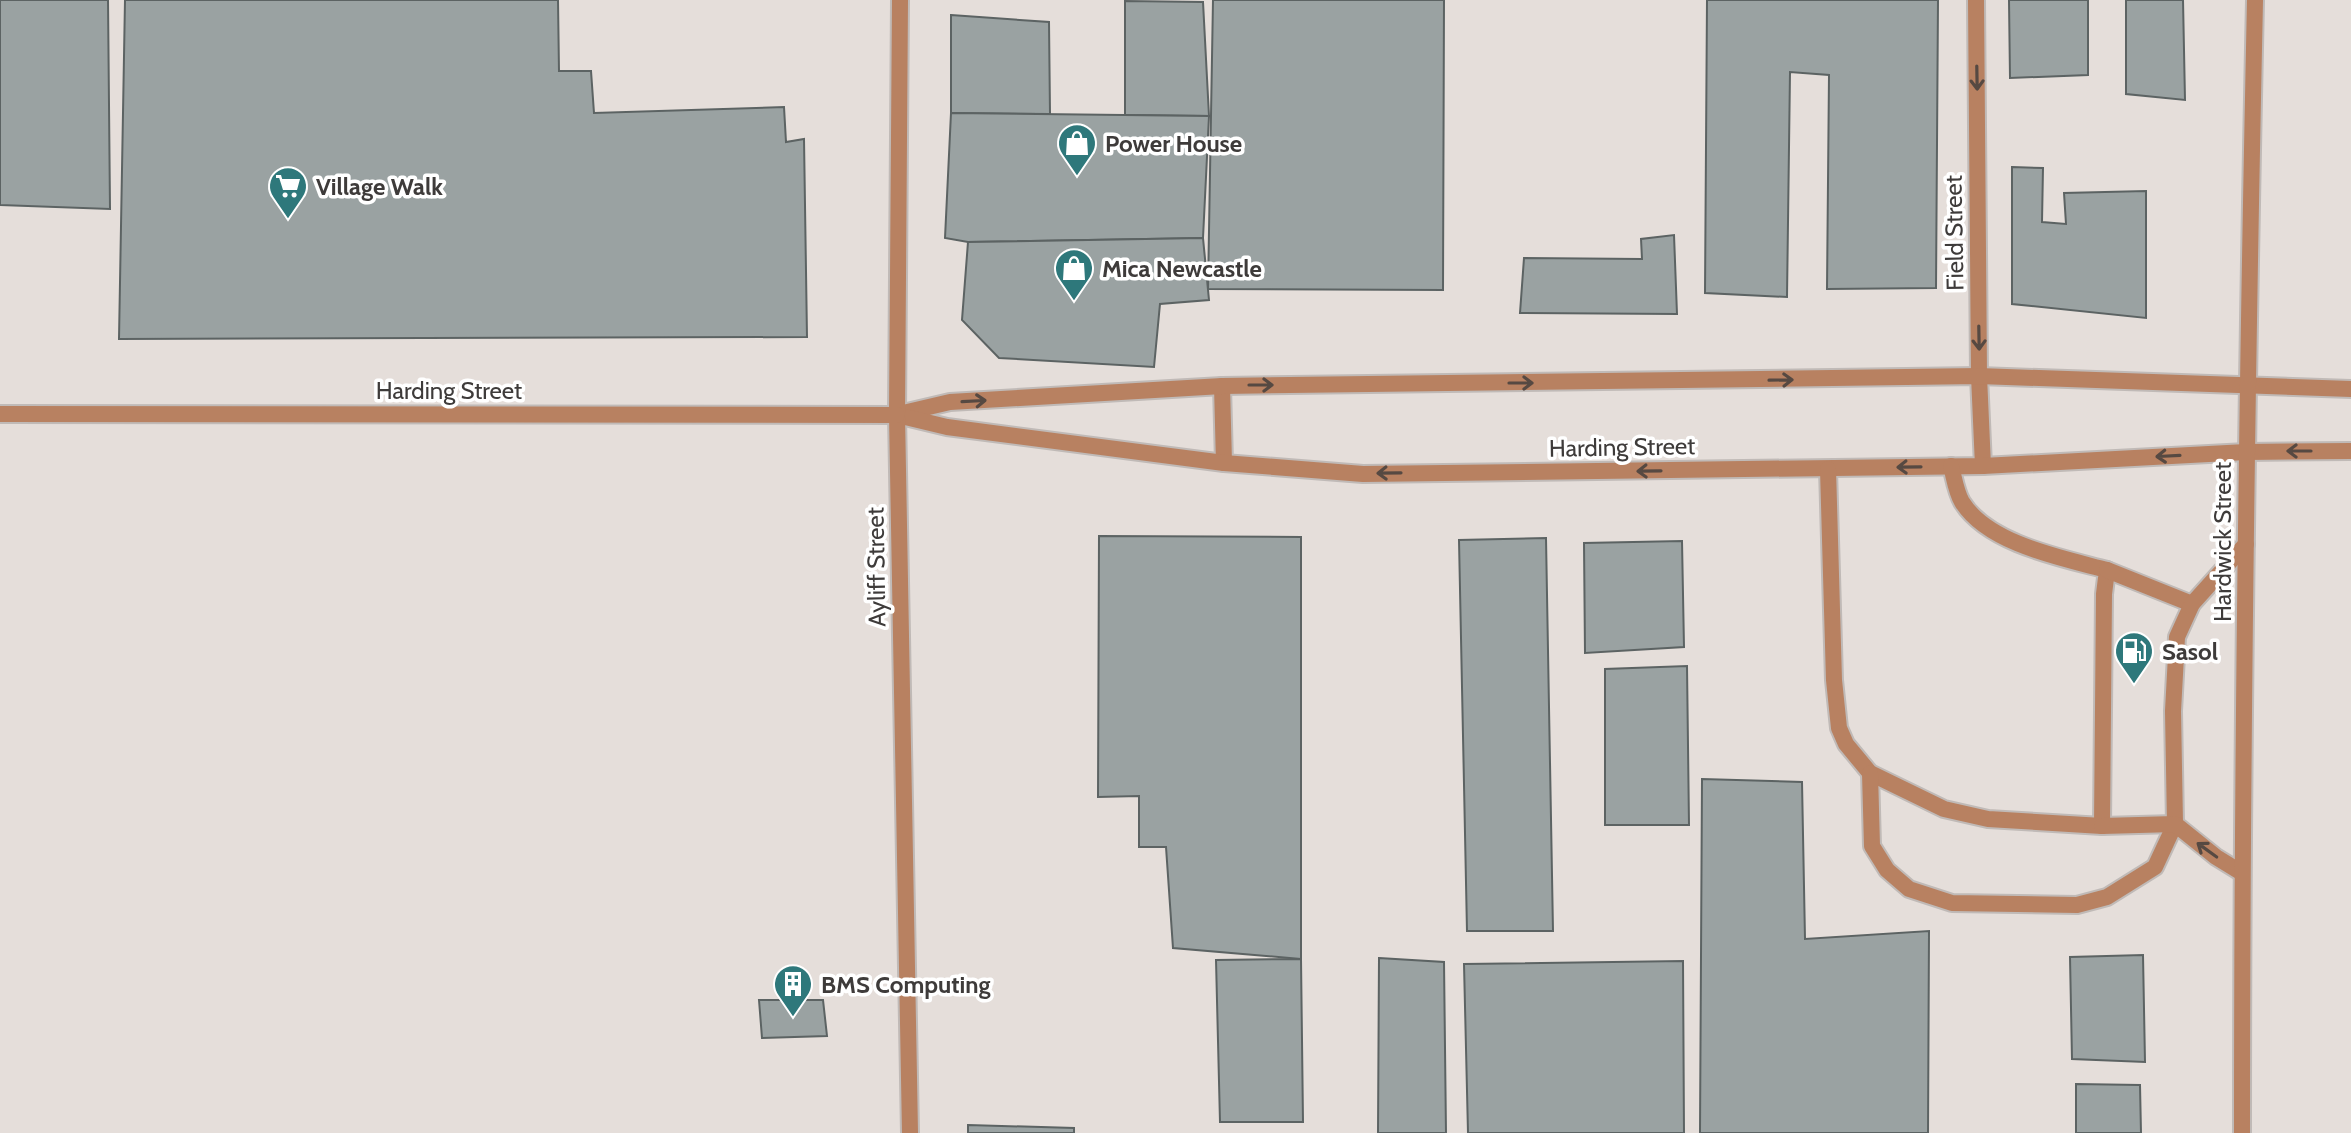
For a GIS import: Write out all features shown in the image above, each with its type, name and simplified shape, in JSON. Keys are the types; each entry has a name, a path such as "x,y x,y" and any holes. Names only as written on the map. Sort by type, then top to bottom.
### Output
{"street":[{"name":"Ayliff Street","path":"900,0 897,415 910,1133"},
{"name":"Field Street","path":"1976,0 1979,376 1983,466"},
{"name":"Hardwick Street","path":"2242,1133 2246,452 2255,0"},
{"name":"Harding Street","path":"897,415 950,402 1222,386 1979,376 2351,389"},
{"path":"1222,386 1224,463"},
{"name":"Harding Street","path":"0,414 897,415 947,427 1224,463 1363,474 1983,466 2246,452 2351,451"},
{"path":"1951,466 1961,501 1983,525 2024,546 2107,570 2192,604"},
{"path":"1828,469 1834,680 1839,728 1846,744 1870,773 1944,809 1988,819 2102,826 2175,824 2216,857 2242,873"},
{"path":"1870,773 1872,846 1887,870 1909,889 1952,903 2077,905 2107,897 2155,867 2175,824 2173,711 2177,637 2192,604 2246,544"},
{"path":"2102,826 2104,594 2107,570"}],"building":[{"path":"0,0 108,0 110,209 0,205"},
{"path":"125,0 558,0 559,71 591,71 594,113 784,107 786,142 804,139 807,337 119,339"},
{"path":"1213,0 1444,0 1443,290 1208,289"},
{"path":"1707,0 1938,0 1936,288 1827,289 1829,75 1790,72 1787,297 1705,293"},
{"path":"2009,0 2088,0 2088,75 2010,78"},
{"path":"2126,0 2183,0 2185,100 2126,94"},
{"path":"1125,1 1203,2 1209,116 1125,115"},
{"path":"951,15 1049,22 1050,114 951,113"},
{"name":"Power House","path":"951,113 1209,116 1203,238 968,242 945,238"},
{"path":"2012,167 2043,168 2042,222 2066,224 2064,193 2146,191 2146,318 2012,304"},
{"path":"1674,235 1677,314 1520,313 1524,258 1642,259 1641,239"},
{"name":"Mica Newcastle","path":"1203,238 1209,300 1160,304 1154,367 999,358 962,320 968,242"},
{"path":"1099,536 1301,537 1301,959 1173,948 1166,847 1139,847 1139,796 1098,797"},
{"path":"1546,538 1553,931 1467,931 1459,540"},
{"path":"1682,541 1684,647 1585,653 1584,543"},
{"path":"1687,666 1689,825 1605,825 1605,669"},
{"path":"1702,779 1802,782 1805,939 1929,931 1928,1133 1700,1133"},
{"path":"2143,955 2145,1062 2072,1059 2070,957"},
{"path":"1379,958 1444,962 1446,1133 1378,1133"},
{"path":"1301,959 1303,1122 1220,1122 1216,960"},
{"path":"1683,961 1684,1133 1468,1133 1464,964"},
{"name":"BMS Computing","path":"759,1000 823,1000 827,1036 762,1038"},
{"path":"2076,1084 2140,1085 2141,1133 2076,1133"},
{"path":"968,1125 1074,1128 1074,1133 968,1133"}],"place":[{"name":"Power House","path":"1077,177"},
{"name":"Village Walk","path":"288,220"},
{"name":"Mica Newcastle","path":"1074,302"},
{"name":"Sasol","path":"2134,685"},
{"name":"BMS Computing","path":"793,1018"}]}
